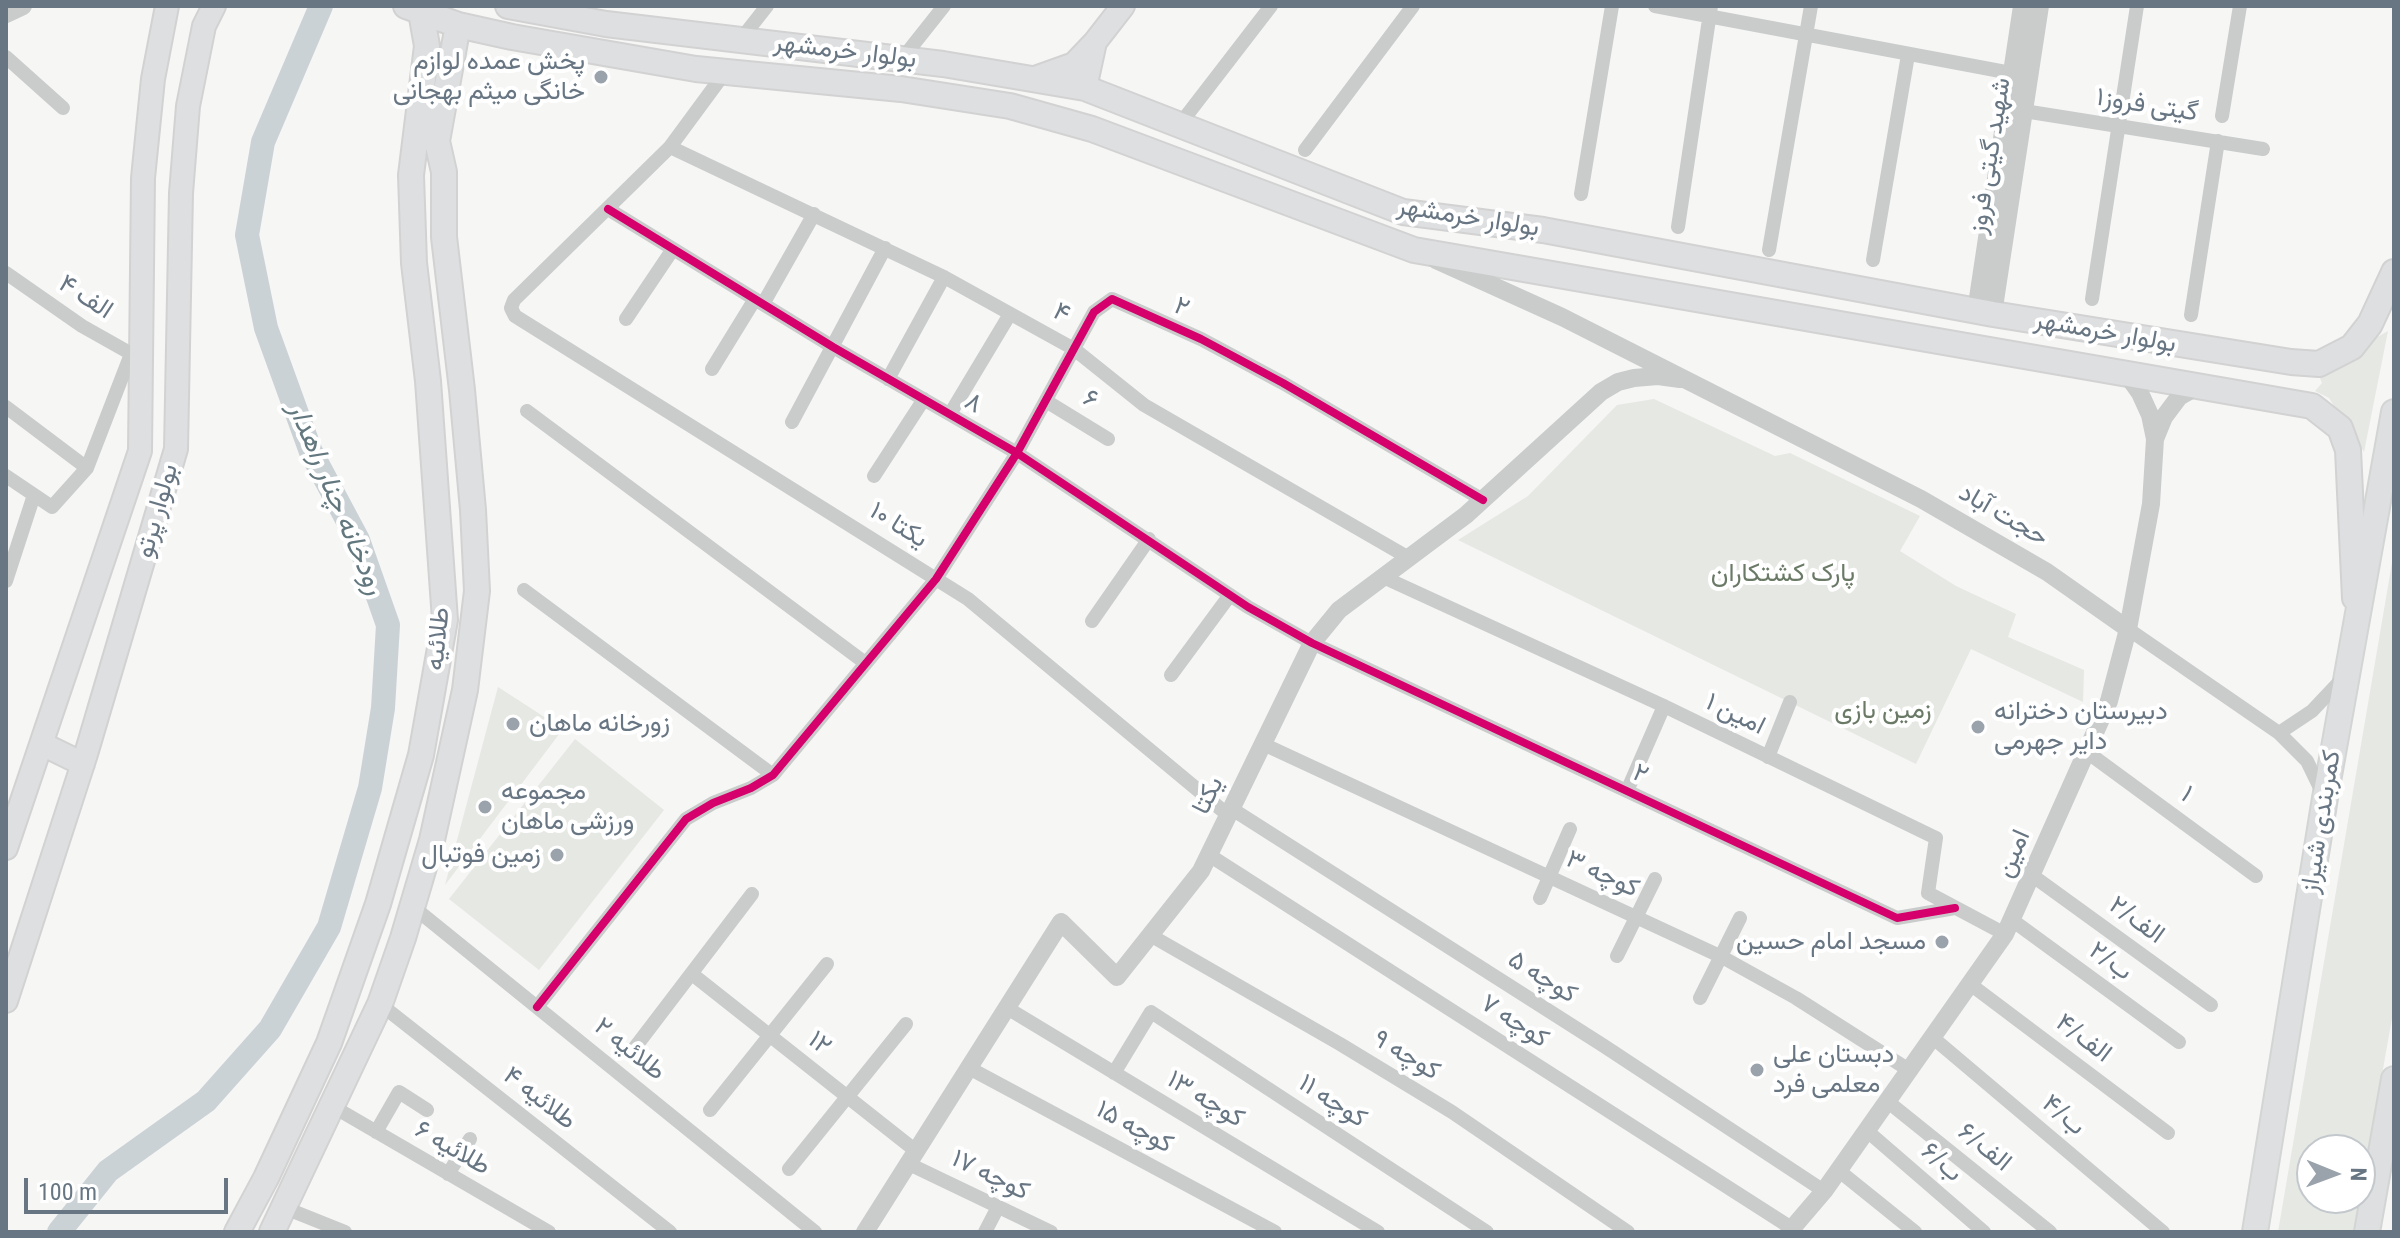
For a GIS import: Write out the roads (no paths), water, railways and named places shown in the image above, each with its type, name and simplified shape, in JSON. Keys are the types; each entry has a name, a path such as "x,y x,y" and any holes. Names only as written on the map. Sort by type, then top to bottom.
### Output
{"main road":[{"name":"بولوار پرتو","path":"6,848 140,451 136,357 143,192 153,79 166,6"},
{"name":"بولوار پرتو","path":"6,1001 83,764 176,449 181,193 188,106 204,26 214,6"},
{"name":"بولوار خرمشهر","path":"508,6 606,24 902,59 1085,88 1403,212 1543,230 2185,347 2319,364 2352,347 2370,324 2394,272"},
{"path":"1032,79 1074,64 1123,6"},
{"name":"بولوار خرمشهر","path":"413,9 458,25 543,42 726,71 901,89 1010,106 1092,129 1414,250 2312,406 2340,428 2348,450 2356,626"},
{"name":"طلائیه","path":"237,1232 266,1178 329,1043 378,904 421,755 445,620 428,381 414,263 411,175 427,46 413,9"},
{"name":"طلائیه","path":"272,1232 380,1004 432,840 465,690 477,591 465,420 444,237 444,172 437,141 458,25"},
{"path":"1085,88 1095,42"},
{"path":"143,192 181,193"},
{"path":"2302,404 2312,382 2310,364"},
{"name":"کمربندی شیراز","path":"2255,1232 2325,798 2394,412"},
{"path":"42,744 83,764"},
{"path":"2367,1232 2394,1079"}],"street":[{"path":"6,14 23,6"},
{"path":"741,39 767,6"},
{"path":"902,59 944,6"},
{"path":"1187,115 1271,6"},
{"path":"1305,150 1413,6"},
{"path":"1581,194 1612,6"},
{"path":"1655,6 1710,11 1805,35 2011,73"},
{"path":"1769,250 1811,6"},
{"name":"شهید گیتی فروز","path":"1984,312 2011,73 2022,6"},
{"name":"شهید گیتی فروز","path":"1984,312 2024,111 2040,6"},
{"path":"2092,299 2137,6"},
{"path":"2222,116 2240,6"},
{"path":"1678,227 1710,11"},
{"path":"1873,260 1908,55"},
{"path":"6,57 63,108"},
{"path":"608,209 670,147 726,71"},
{"name":"۱گیتی فروز","path":"2024,111 2263,149"},
{"path":"2191,315 2218,141"},
{"name":"۴","path":"670,147 944,277 1074,349 1144,405 1409,558"},
{"name":"۸","path":"608,209 833,347 1017,453 1230,595 1312,643"},
{"name":"۱۰ یکتا","path":"608,209 514,300 511,308 515,316 968,599 1230,812"},
{"path":"712,369 759,302 814,214"},
{"path":"792,422 885,248"},
{"path":"626,319 673,249"},
{"name":"حجت آباد","path":"1414,250 1562,317 1921,499 2047,572 2279,733 2307,761 2325,798"},
{"name":"۴ الف","path":"6,273 82,326 136,357"},
{"path":"888,379 944,277"},
{"name":"۲","path":"1074,349 1094,312 1112,299 1201,339 1269,375 1483,500"},
{"path":"950,414 1010,314"},
{"path":"537,1007 686,819 773,775 936,579 1017,453 1074,349"},
{"path":"6,476 52,507 87,468 136,357"},
{"path":"2125,372 2140,393 2150,415 2155,439"},
{"name":"یکتا","path":"865,1232 1061,922 1117,977 1201,871 1312,643 1339,610 1483,500 1601,392 1618,382 1634,378 1658,376 1680,379"},
{"path":"2155,439 2164,417 2179,397 2200,385"},
{"path":"874,476 924,399"},
{"name":"۶","path":"1046,401 1108,439"},
{"path":"6,407 87,468"},
{"path":"527,411 864,662"},
{"name":"امین","path":"1791,1230 1824,1191 2009,927 2033,876 2109,701 2128,629 2151,504 2155,439"},
{"path":"6,581 34,495"},
{"path":"1092,621 1149,539"},
{"name":"امین ۱","path":"1383,577 1664,706 1936,838 1928,893 1955,908 2009,927"},
{"path":"524,590 773,775"},
{"path":"1171,675 1230,595"},
{"name":"۲","path":"1312,643 1897,918 1955,908"},
{"path":"2279,733 2312,711 2348,672"},
{"path":"1768,757 1790,702"},
{"path":"1627,791 1664,706"},
{"name":"کوچه ۳","path":"1263,744 1722,957 1796,998 1909,1070"},
{"name":"۱","path":"2087,752 2256,876"},
{"name":"کوچه ۵","path":"1230,812 1604,1046 1824,1191"},
{"path":"1540,898 1570,829"},
{"name":"کوچه ۷","path":"1209,855 1791,1230"},
{"name":"۲/الف","path":"2033,876 2211,1005"},
{"path":"1617,956 1655,879"},
{"path":"633,1050 752,894"},
{"name":"طلائیه ۲","path":"412,906 815,1232"},
{"path":"1700,998 1740,918"},
{"name":"۲/ب","path":"2009,927 2179,1042"},
{"name":"کوچه ۹","path":"1150,935 1452,1112 1628,1232"},
{"path":"710,1110 827,964"},
{"name":"۱۲","path":"692,974 847,1097 912,1158"},
{"name":"۴/الف","path":"1970,984 2168,1133"},
{"name":"طلائیه ۴","path":"380,1004 670,1232"},
{"name":"کوچه ۱۳","path":"1007,1008 1378,1232"},
{"name":"کوچه ۱۱","path":"1114,1073 1151,1012 1487,1232"},
{"path":"789,1169 906,1024"},
{"name":"۴/ب","path":"1932,1037 2163,1232"},
{"name":"کوچه ۱۵","path":"969,1068 1275,1232"},
{"path":"376,1132 399,1092 427,1110"},
{"name":"۶/الف","path":"1887,1101 2050,1232"},
{"name":"طلائیه ۶","path":"332,1106 549,1232"},
{"name":"ب/۶","path":"1866,1130 1984,1232"},
{"path":"448,1174 470,1139"},
{"name":"کوچه ۱۷","path":"912,1158 1045,1231"},
{"path":"1838,1170 1915,1232"},
{"path":"985,1232 998,1207"},
{"path":"285,1208 345,1232"}],"waterway":[{"name":"رودخانه چنار راهدار","path":"59,1232 108,1171 206,1101 270,1029 329,927 370,788 383,708 388,625 358,540 311,452 266,328 247,235 263,142 321,6"}],"place":[{"name":"پخش عمده لوازم خانگی میثم بهجانی","path":"601,77"},
{"name":"زورخانه ماهان","path":"513,724"},
{"name":"دبیرستان دخترانه دایر جهرمی","path":"1978,727"},
{"name":"مجموعه ورزشی ماهان","path":"485,807"},
{"name":"زمین فوتبال","path":"557,855"},
{"name":"مسجد امام حسین","path":"1942,942"},
{"name":"دبستان علی معلمی فرد","path":"1757,1070"}],"park label":[{"name":"پارک کشتکاران","path":"1783,574"},
{"name":"زمین بازی","path":"1883,711"}]}
